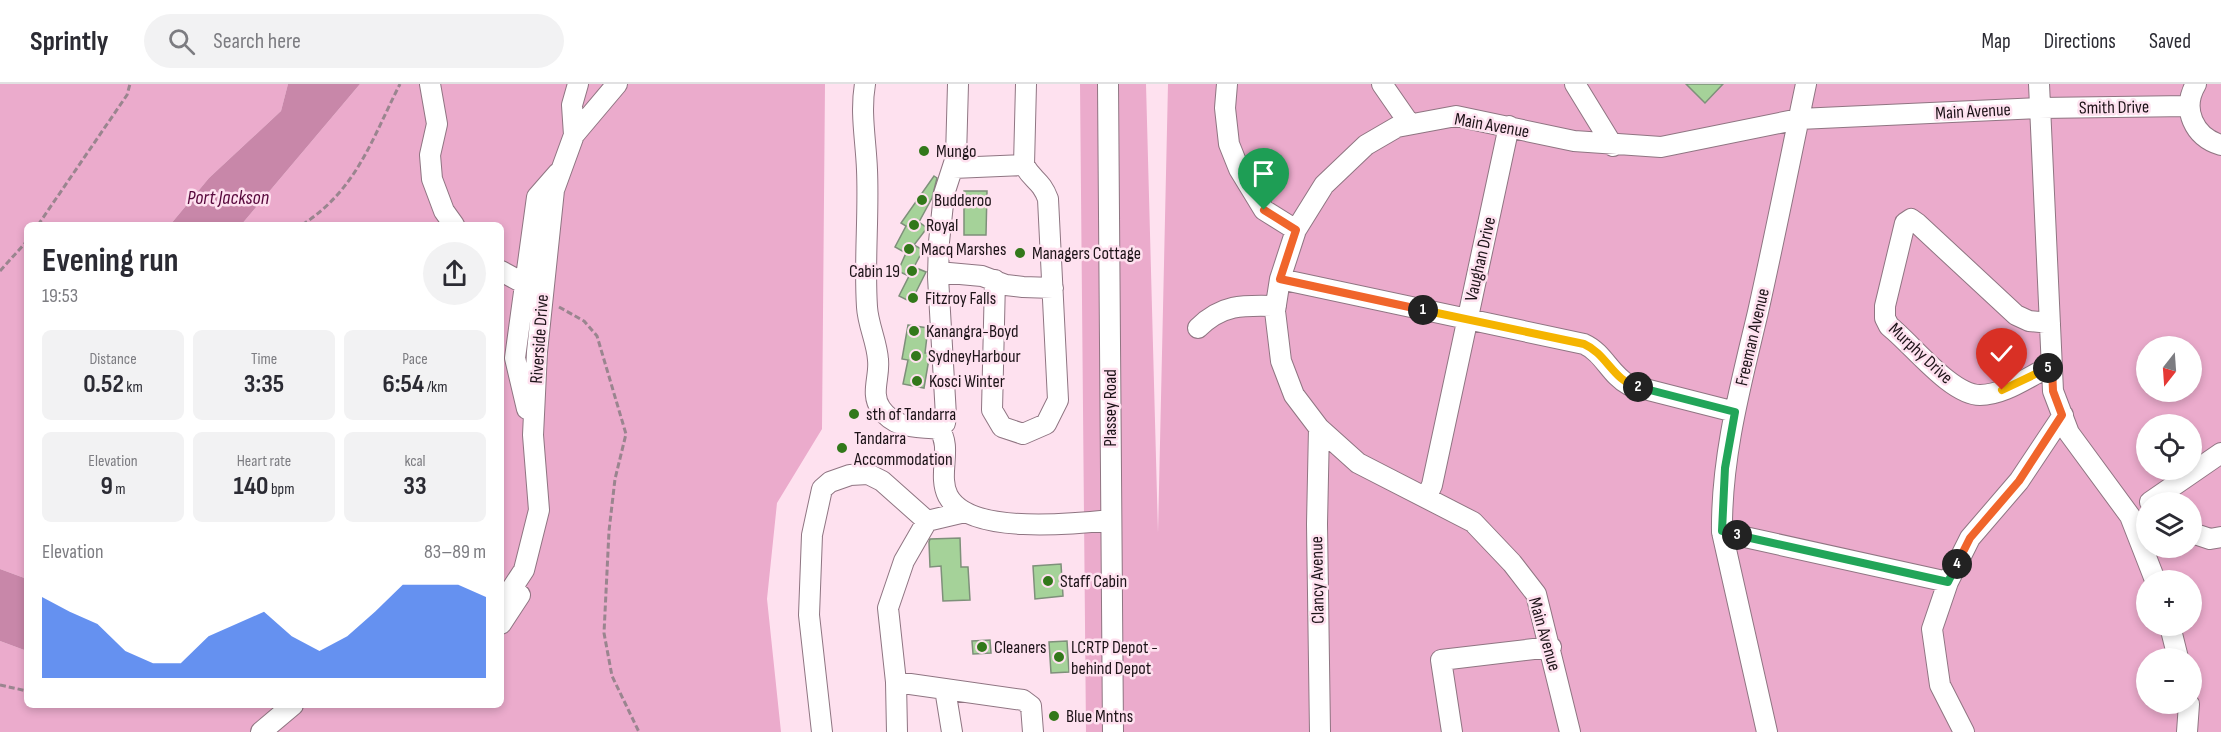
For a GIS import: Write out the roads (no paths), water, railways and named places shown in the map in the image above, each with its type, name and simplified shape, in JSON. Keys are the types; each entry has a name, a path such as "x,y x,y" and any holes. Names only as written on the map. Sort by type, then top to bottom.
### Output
{"street":[{"path":"430,84 437,124 430,155 432,179 444,211 452,222"},
{"path":"574,135 572,105 578,84"},
{"name":"Riverside Drive","path":"504,600 524,570 539,510 533,435 542,296 554,190 574,135 617,84"},
{"path":"865,84 862,124 868,236 865,272 867,311 879,364 876,396 880,408 898,424 939,429 945,436 944,483 948,496 965,512 998,521 1017,523 1111,520"},
{"path":"939,429 945,423 946,416 938,272 944,194 953,168 957,146 958,84"},
{"path":"995,280 992,410 1002,427 1023,434 1046,423 1058,400 1048,200 1043,185 1030,175 1024,165 1026,84"},
{"name":"Plassey Road","path":"1108,84 1113,732"},
{"path":"1227,84 1225,108 1228,144 1239,169 1264,210 1296,230"},
{"path":"1382,84 1409,123"},
{"path":"1575,84 1613,146"},
{"name":"Freeman Avenue","path":"1767,732 1722,531 1725,468 1806,84"},
{"path":"2039,84 2053,391 2069,433 2136,504"},
{"path":"2196,84 2189,105 2192,120 2199,132 2221,145"},
{"name":"Smith Drive","path":"2039,108 2189,105"},
{"name":"Main Avenue","path":"1570,732 1551,647 1536,594 1512,563 1473,522 1427,496 1358,463 1319,428 1294,395 1281,361 1276,306 1280,279 1296,230 1324,185 1366,145 1409,123 1456,116 1574,141 1613,146 1660,147 1799,119 2039,108"},
{"name":"Vaughan Drive","path":"1427,496 1432,485 1509,126"},
{"path":"953,168 1024,165"},
{"path":"533,435 515,358 537,197 561,169"},
{"name":"Murphy Drive","path":"2050,323 2029,321 2016,315 1918,224 1911,219 1905,223 1885,306 1888,326 1950,382 1974,394 2002,390 2045,369 2052,368"},
{"path":"938,272 972,274 1023,287 1053,288"},
{"path":"504,273 525,284"},
{"path":"1280,279 1584,344 1595,349 1621,381 1629,385 1735,412"},
{"path":"1198,328 1214,313 1229,308 1276,306"},
{"path":"1964,732 1940,685 1932,629 1948,582 1970,538 2019,481 2062,415"},
{"name":"Clancy Avenue","path":"1319,428 1317,524 1320,732"},
{"path":"2169,492 2221,453"},
{"path":"822,732 808,615 812,535 822,489 830,482 849,476 868,474 882,481 927,521"},
{"path":"504,620 532,578 539,510"},
{"path":"897,732 896,682 888,608 904,561 927,521 965,512"},
{"path":"1722,531 1948,582"},
{"path":"1452,732 1441,660 1551,647"},
{"path":"896,682 1023,700 1031,706 1034,732"},
{"path":"945,689 952,732"},
{"path":"261,732 289,708"}],"water":[{"name":"Port Jackson","path":"288,84 360,84 244,222 172,222 209,178 281,111"},
{"path":"0,569 24,578 24,650 0,641"}],"place":[{"name":"Mungo","path":"924,151"},
{"name":"Budderoo","path":"922,200"},
{"name":"Royal","path":"914,225"},
{"name":"Macq Marshes","path":"909,249"},
{"name":"Managers Cottage","path":"1020,253"},
{"name":"Cabin 19","path":"912,271"},
{"name":"Fitzroy Falls","path":"913,298"},
{"name":"Kanangra-Boyd","path":"914,331"},
{"name":"SydneyHarbour","path":"916,356"},
{"name":"Kosci Winter","path":"917,381"},
{"name":"sth of Tandarra","path":"854,414"},
{"name":"Tandarra Accommodation","path":"842,448"},
{"name":"Staff Cabin","path":"1048,581"},
{"name":"Cleaners","path":"982,647"},
{"name":"LCRTP Depot - behind Depot","path":"1059,657"},
{"name":"Blue Mntns","path":"1054,716"}]}
